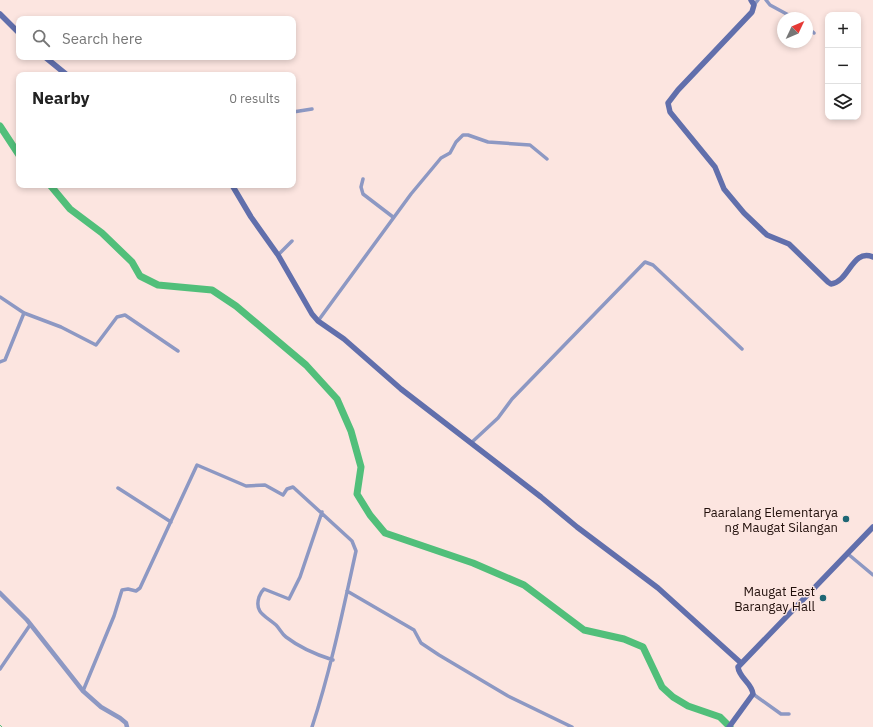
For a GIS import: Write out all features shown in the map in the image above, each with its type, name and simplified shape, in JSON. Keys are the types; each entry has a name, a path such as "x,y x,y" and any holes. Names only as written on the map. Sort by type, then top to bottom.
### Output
{"main road":[{"path":"754,2 752,12 674,95 668,103 670,112 715,167 724,190 744,213 767,235 789,244 828,282 831,284 837,282 861,256 867,255 873,257"},
{"path":"0,14 16,30"},
{"path":"49,60 63,72"},
{"path":"234,188 251,218 278,255 312,314 318,321 344,339 401,389 577,527 658,588 741,663"},
{"path":"729,727 753,694 752,687 738,670 741,663 873,527"}],"street":[{"path":"766,0 770,5 783,12"},
{"path":"296,112 312,109"},
{"path":"318,321 393,217 441,158 450,153 456,142 463,135 468,135 488,142 530,145 547,158"},
{"path":"364,179 361,187 362,194 393,217"},
{"path":"278,255 292,240"},
{"path":"471,443 498,418 512,399 645,262 653,265 742,349"},
{"path":"0,297 24,313 61,327 96,345 116,317 125,315 178,351"},
{"path":"0,362 5,360 24,313"},
{"path":"83,691 114,616 122,590 128,589 136,591 140,588 197,465 246,486 265,485 283,495 287,489 294,487 352,541 356,551 333,660 312,727"},
{"path":"118,488 171,522"},
{"path":"322,512 311,541 309,552 289,599 264,590 261,591 258,601 258,609 261,614 276,626 285,637 319,655 333,660"},
{"path":"848,554 873,575"},
{"path":"347,591 414,630 421,643 439,655 508,696 572,727"},
{"path":"0,593 30,624 83,691 101,707 120,718 128,727"},
{"path":"0,669 30,624"},
{"path":"753,694 782,714 789,714"}],"waterway":[{"path":"0,126 16,150"},
{"path":"52,188 70,209 102,233 132,262 140,276 158,285 212,290 236,306 306,365 337,399 351,431 361,467 357,494 370,515 385,533 473,563 524,585 584,630 624,639 643,647 662,687 673,697 688,706 720,717 730,727"}],"place":[{"name":"Paaralang Elementarya ng Maugat Silangan","path":"846,519"},
{"name":"Maugat East Barangay Hall","path":"823,598"}]}
